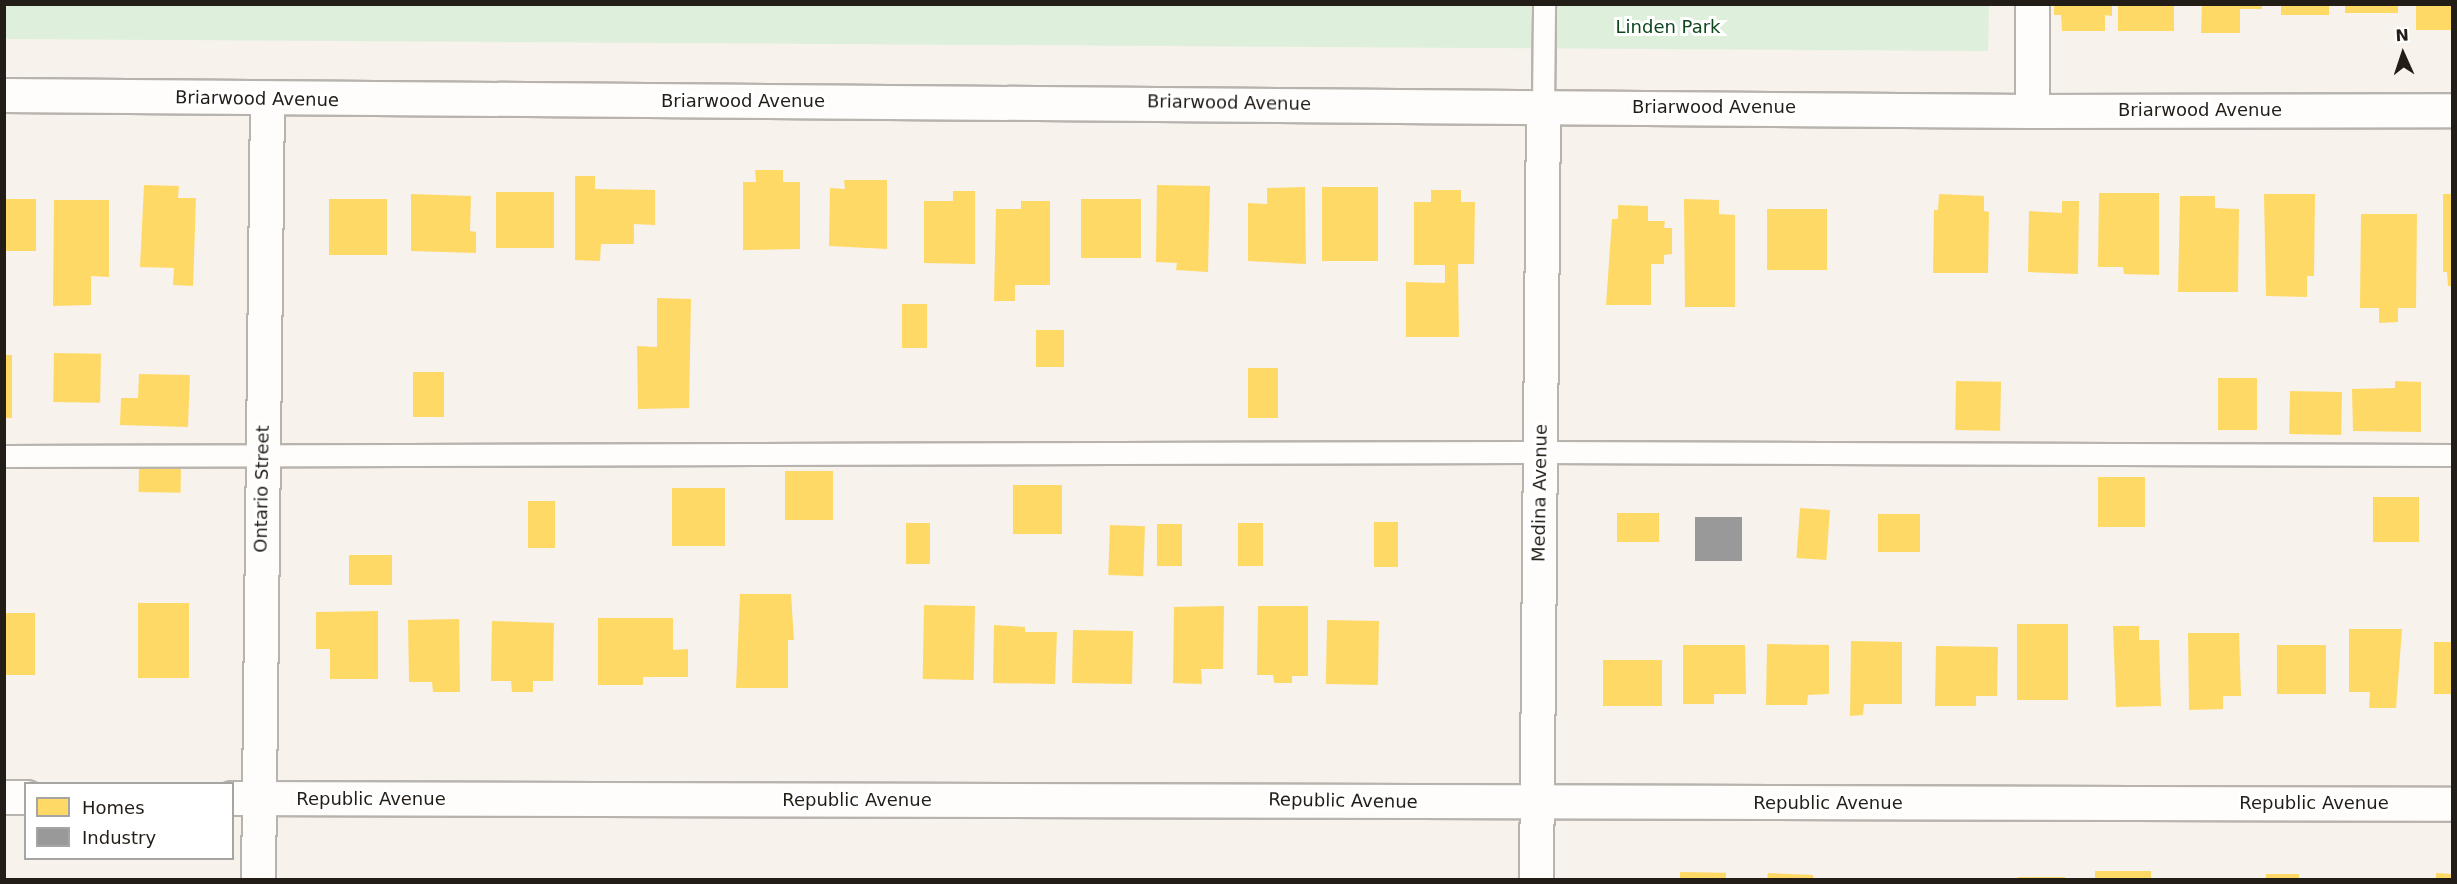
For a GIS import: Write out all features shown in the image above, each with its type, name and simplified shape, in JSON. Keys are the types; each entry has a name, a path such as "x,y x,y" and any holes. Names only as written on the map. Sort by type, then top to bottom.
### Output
{"street":[{"path":"2032,4 2032,111"},
{"name":"Briarwood Avenue","path":"4,94 267,99 1543,107 1943,107 2032,111 2452,110"},
{"name":"Ontario Street","path":"258,879 245,799 262,457 267,99"},
{"name":"Medina Avenue","path":"1536,879 1543,107"},
{"path":"4,797 24,797"},
{"name":"Republic Avenue","path":"245,799 1536,804 2452,804"}],"lane":[{"path":"1543,107 1544,4"},
{"path":"4,456 1541,452 2452,455"}],"green space":[{"name":"Linden Park","path":"5,4 1989,5 1988,51 5,39"}],"building: Homes":[{"path":"2054,4 2112,4 2112,16 2105,15 2105,31 2062,31 2061,15 2054,15"},
{"path":"2118,4 2174,4 2174,31 2118,31"},
{"path":"2202,4 2262,4 2262,9 2240,9 2240,33 2201,33"},
{"path":"2281,4 2329,4 2329,15 2281,15"},
{"path":"2345,4 2398,4 2398,13 2345,13"},
{"path":"2416,4 2452,4 2452,30 2416,30"},
{"path":"755,170 783,170 783,182 800,182 800,249 743,250 743,182 756,182"},
{"path":"575,176 595,176 595,189 655,190 655,225 634,224 634,244 601,244 600,261 575,260"},
{"path":"844,180 887,180 887,249 829,246 830,188 845,189"},
{"path":"144,185 179,186 178,198 196,198 193,286 173,285 174,268 140,267"},
{"path":"1157,185 1210,186 1208,272 1176,270 1177,263 1156,262"},
{"path":"1305,187 1306,264 1248,261 1248,203 1267,204 1267,188"},
{"path":"1322,187 1378,187 1378,261 1322,261"},
{"path":"1431,190 1461,190 1461,202 1475,202 1474,264 1458,264 1459,337 1406,337 1406,282 1445,283 1445,265 1414,265 1414,202 1431,202"},
{"path":"953,191 975,191 975,264 924,263 924,201 953,201"},
{"path":"496,192 554,192 554,248 496,248"},
{"path":"2099,193 2159,193 2159,275 2124,274 2123,267 2098,267"},
{"path":"411,194 471,196 470,231 476,232 476,253 411,251"},
{"path":"1939,194 1984,196 1984,211 1989,212 1988,273 1933,273 1934,210 1938,210"},
{"path":"2264,194 2315,194 2314,276 2307,276 2307,297 2266,296"},
{"path":"2443,194 2452,194 2452,286 2448,286 2447,272 2443,272"},
{"path":"2180,196 2215,196 2215,208 2239,209 2238,292 2178,292"},
{"path":"4,199 36,199 36,251 4,251"},
{"path":"329,199 387,199 387,255 329,255"},
{"path":"1081,199 1141,199 1141,258 1081,258"},
{"path":"1684,199 1719,200 1719,214 1735,215 1735,307 1685,307"},
{"path":"54,200 109,200 109,277 91,276 91,305 53,306"},
{"path":"1021,201 1050,201 1050,285 1015,285 1015,301 994,301 996,209 1021,209"},
{"path":"2062,201 2079,201 2078,274 2028,272 2029,211 2062,213"},
{"path":"1618,205 1648,206 1648,221 1665,221 1664,228 1672,228 1672,254 1664,255 1664,264 1651,264 1651,305 1606,305 1612,219 1618,219"},
{"path":"1767,209 1827,209 1827,270 1767,270"},
{"path":"2361,214 2417,214 2416,308 2398,308 2398,322 2379,323 2379,308 2360,308"},
{"path":"657,298 691,299 689,408 638,409 637,346 657,347"},
{"path":"902,304 927,304 927,348 902,348"},
{"path":"1036,330 1064,330 1064,367 1036,367"},
{"path":"54,353 101,354 100,403 53,402"},
{"path":"4,355 12,355 12,418 4,418"},
{"path":"1248,368 1278,368 1278,418 1248,418"},
{"path":"413,372 444,372 444,417 413,417"},
{"path":"139,374 190,375 188,427 120,425 121,398 138,398"},
{"path":"2218,378 2257,378 2257,430 2218,430"},
{"path":"1956,381 2001,382 2000,431 1955,430"},
{"path":"2395,381 2421,382 2421,432 2353,431 2352,389 2395,388"},
{"path":"2290,391 2342,392 2341,435 2289,434"},
{"path":"139,466 181,467 181,493 139,492"},
{"path":"785,471 833,471 833,520 785,520"},
{"path":"2098,477 2145,477 2145,527 2098,527"},
{"path":"1013,485 1062,485 1062,534 1013,534"},
{"path":"672,488 725,488 725,546 672,546"},
{"path":"2373,497 2419,497 2419,542 2373,542"},
{"path":"528,501 555,501 555,548 528,548"},
{"path":"1800,508 1830,510 1826,560 1797,558"},
{"path":"1617,513 1659,513 1659,542 1617,542"},
{"path":"1878,514 1920,514 1920,552 1878,552"},
{"path":"1374,522 1398,522 1398,567 1374,567"},
{"path":"906,523 930,523 930,564 906,564"},
{"path":"1238,523 1263,523 1263,566 1238,566"},
{"path":"1157,524 1182,524 1182,566 1157,566"},
{"path":"1110,525 1145,526 1143,576 1108,575"},
{"path":"349,555 392,555 392,585 349,585"},
{"path":"740,594 791,594 794,640 788,640 788,688 736,688"},
{"path":"138,603 189,603 189,678 138,678"},
{"path":"924,605 975,606 974,680 923,679"},
{"path":"1224,606 1223,669 1201,669 1202,684 1173,683 1174,607"},
{"path":"1258,606 1308,606 1308,676 1292,676 1292,683 1274,683 1273,675 1257,675"},
{"path":"378,611 378,679 330,679 330,649 316,649 316,612"},
{"path":"4,613 35,613 35,675 4,675"},
{"path":"598,618 673,618 673,650 688,649 688,677 643,677 643,685 598,685"},
{"path":"459,619 460,692 433,692 432,682 409,682 408,620"},
{"path":"1327,620 1379,621 1378,685 1326,684"},
{"path":"492,621 554,623 553,681 533,681 533,692 512,692 511,681 491,681"},
{"path":"2017,624 2068,624 2068,700 2017,700"},
{"path":"994,625 1025,627 1025,632 1057,632 1055,684 993,683"},
{"path":"2113,626 2139,626 2139,640 2159,640 2161,706 2116,707"},
{"path":"2349,629 2402,629 2396,708 2369,708 2370,692 2349,692"},
{"path":"1073,630 1133,631 1132,684 1072,683"},
{"path":"2188,633 2239,633 2241,696 2223,696 2223,709 2189,710"},
{"path":"1851,641 1902,642 1902,704 1864,704 1863,715 1850,716"},
{"path":"2434,642 2452,642 2452,694 2434,694"},
{"path":"1767,644 1829,645 1829,694 1808,695 1807,705 1766,705"},
{"path":"1683,645 1745,645 1746,694 1714,694 1714,704 1683,704"},
{"path":"2277,645 2326,645 2326,694 2277,694"},
{"path":"1936,646 1998,647 1997,696 1976,696 1976,706 1935,706"},
{"path":"1603,660 1662,660 1662,706 1603,706"},
{"path":"2095,871 2151,871 2151,880 2095,880"},
{"path":"1680,872 1726,873 1726,880 1680,880"},
{"path":"1768,873 1813,875 1813,880 1767,880"},
{"path":"2436,873 2452,874 2452,880 2436,880"},
{"path":"2266,874 2299,874 2299,880 2266,880"},
{"path":"2018,877 2065,877 2065,880 2018,880"}],"building: Industry":[{"path":"1695,517 1742,517 1742,561 1695,561"}]}
